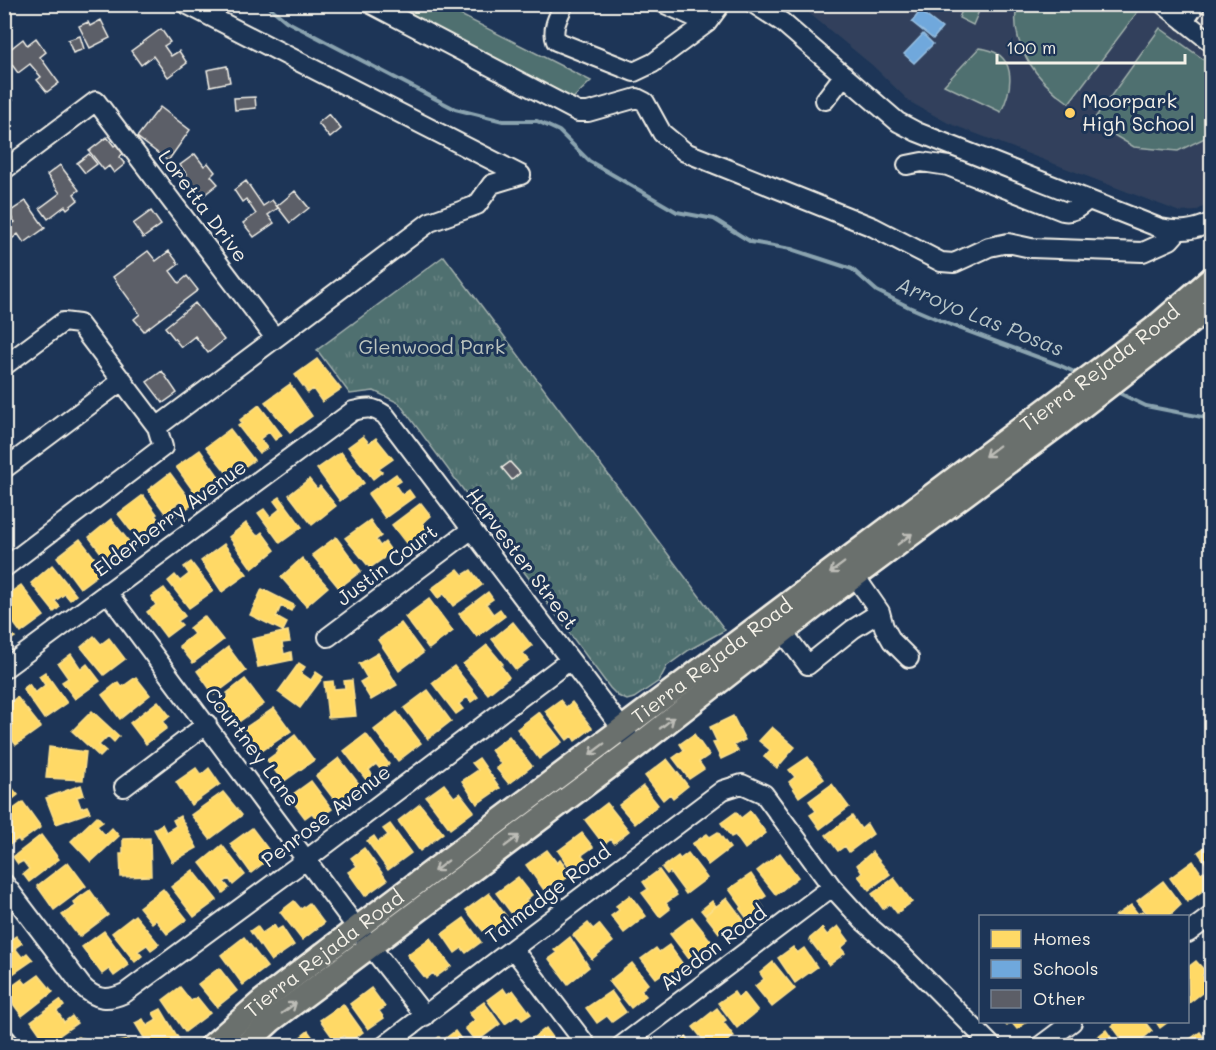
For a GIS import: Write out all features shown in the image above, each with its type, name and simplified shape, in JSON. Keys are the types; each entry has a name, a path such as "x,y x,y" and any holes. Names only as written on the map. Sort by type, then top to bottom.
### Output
{"main road":[{"name":"Tierra Rejada Road","path":"244,1046 271,1021 371,947 629,739 1039,416 1207,291"},
{"name":"Tierra Rejada Road","path":"211,1046 262,1001 357,928 783,632 1060,423 1191,322 1207,291"},
{"path":"4,1041 8,1046"}],"street":[{"path":"157,427 430,222 477,205 492,184 522,175 186,4"},
{"path":"370,4 578,112 588,112 637,98 645,102 662,132 685,152 873,227 941,262 954,263 989,247 1008,243 1031,248 1143,252 1170,240 1178,231"},
{"path":"564,4 554,27 556,40 634,72 653,63 707,23 721,4"},
{"path":"665,4 707,23"},
{"path":"754,4 782,22 898,122 917,132 1160,228 1178,231 1199,228 1212,222"},
{"path":"1163,4 1210,38"},
{"path":"1184,21 1196,4"},
{"path":"825,100 844,75"},
{"name":"Loretta Drive","path":"4,170 96,100 275,338"},
{"path":"907,165 922,162 948,166 1063,211 1074,211 1088,200"},
{"path":"4,366 63,322 79,324 157,427 163,447 4,568"},
{"path":"4,468 123,380"},
{"name":"Harvester Street","path":"366,407 385,415 629,739"},
{"name":"Elderberry Avenue","path":"4,669 353,411 366,407"},
{"name":"Justin Court","path":"328,637 472,529"},
{"path":"855,576 880,612 884,627 892,641 909,658"},
{"name":"Courtney Lane","path":"107,592 371,947 425,1016"},
{"path":"783,632 808,665 853,629 880,612"},
{"name":"Penrose Avenue","path":"4,883 82,986 90,994 105,999 115,998 125,993 307,859 570,660"},
{"path":"124,787 207,724"},
{"name":"Talmadge Road","path":"384,1046 723,789 742,784 764,794 832,887"},
{"path":"832,887 863,921 901,954 992,1046"},
{"name":"Avedon Road","path":"621,1046 832,887"},
{"path":"1189,932 1212,915"},
{"path":"513,949 587,1046"},
{"path":"1040,1046 1071,1023"}],"shaded area":[{"name":"Moorpark High School","path":"799,5 1211,5 1210,203 1196,211 1180,212 948,123 910,102 872,65"}],"green space":[{"path":"1131,4 1139,10 1069,103 1046,84 1028,61 1017,34 1017,5"},
{"path":"384,5 441,5 591,81 569,102"},
{"path":"964,5 970,8 974,5 973,9 979,11 973,25 959,18"},
{"path":"1160,28 1211,65 1211,132 1205,138 1178,151 1134,147 1092,122"},
{"path":"979,48 1000,56 1009,71 1010,81 1001,112 944,85"},
{"name":"Glenwood Park","path":"444,256 725,630 689,650 667,666 659,681 634,698 627,700 618,696 610,688 399,403 374,391 350,394 317,350"}],"building: Homes":[{"path":"317,359 341,389 322,402 313,389 308,393 295,375"},
{"path":"290,384 312,416 290,432 265,402"},
{"path":"259,405 282,435 275,440 269,432 260,439 267,448 259,453 238,426 242,423 240,420"},
{"path":"230,429 254,460 230,477 206,447"},
{"path":"363,436 369,443 376,438 393,459 379,469 382,472 373,479 348,447"},
{"path":"200,450 222,481 199,499 176,467"},
{"path":"341,452 364,483 340,501 317,469"},
{"path":"170,473 193,504 186,509 181,501 171,508 177,516 171,521 148,490"},
{"path":"396,474 401,481 395,485 402,495 409,490 414,497 385,518 368,494"},
{"path":"309,479 317,489 320,486 336,506 312,525 289,495"},
{"path":"143,495 164,527 141,544 118,514"},
{"path":"280,497 302,527 280,543 258,513 264,509 270,517 280,509 274,501"},
{"path":"421,503 431,516 423,523 429,531 409,547 392,525"},
{"path":"111,519 135,549 127,555 124,550 111,566 89,537"},
{"path":"370,520 381,536 376,540 380,546 385,542 392,552 370,568 345,538"},
{"path":"246,523 257,536 262,532 275,550 252,569 229,537"},
{"path":"336,537 361,571 339,588 312,555"},
{"path":"80,539 104,570 80,588 57,557"},
{"path":"224,544 247,574 222,592 201,561"},
{"path":"302,558 328,587 306,606 281,577"},
{"path":"191,562 213,591 189,608 168,581 175,575 180,581 189,574 184,567"},
{"path":"52,565 76,595 70,600 65,594 55,601 60,607 54,612 31,583"},
{"path":"458,569 463,575 471,570 482,585 453,606 444,594 438,598 431,589"},
{"path":"21,585 44,616 21,633 4,610 4,597"},
{"path":"164,588 185,616 178,621 182,625 166,637 147,612 156,605 151,597"},
{"path":"262,589 294,605 291,611 281,606 276,617 287,623 283,631 250,615"},
{"path":"488,592 493,599 486,604 493,614 500,609 505,616 477,637 459,614"},
{"path":"429,599 453,631 429,649 405,617"},
{"path":"204,616 223,640 193,663 179,646 194,634 189,628"},
{"path":"513,622 532,646 523,653 529,660 516,670 492,639"},
{"path":"401,623 423,653 399,671 378,640"},
{"path":"4,625 15,637 4,644"},
{"path":"288,631 290,642 282,643 284,654 291,652 292,660 258,667 252,639"},
{"path":"94,636 101,644 109,638 125,659 104,675 81,647"},
{"path":"487,645 503,664 501,666 509,677 488,694 463,664"},
{"path":"228,647 246,671 214,695 197,671"},
{"path":"378,653 397,685 371,700 360,682 367,678 359,664"},
{"path":"71,654 81,669 87,664 100,681 75,699 62,682 68,678 58,664"},
{"path":"299,663 305,667 301,673 311,680 316,672 323,677 300,708 278,692"},
{"path":"454,666 478,697 471,702 467,697 459,704 463,709 456,714 432,683"},
{"path":"45,672 67,703 44,719 23,689 29,684 35,693 45,685 39,676"},
{"path":"136,677 150,695 120,719 102,695 118,682 122,687"},
{"path":"245,679 264,704 233,726 217,705 229,695 227,693"},
{"path":"352,680 356,716 328,718 324,682 333,681 334,689 345,688 344,681"},
{"path":"428,690 451,721 428,739 404,708"},
{"path":"17,697 41,727 16,745 4,729 6,727 4,707"},
{"path":"560,700 566,707 572,702 592,728 575,741 572,736 567,740 545,711"},
{"path":"158,701 170,716 163,722 167,728 146,744 130,723"},
{"path":"274,708 291,731 259,753 242,730"},
{"path":"92,711 119,736 114,742 108,736 99,745 106,751 100,757 72,731"},
{"path":"397,712 421,743 398,761 374,730"},
{"path":"539,712 562,742 539,759 517,729"},
{"path":"733,716 745,740 734,745 738,751 721,759 713,743 717,742 710,727"},
{"path":"772,727 795,747 777,768 764,757 770,750 759,741"},
{"path":"366,734 389,764 381,770 376,764 369,770 373,776 367,781 344,751"},
{"path":"694,734 709,755 699,762 704,769 689,779 673,758 684,750 680,744"},
{"path":"295,735 314,760 283,782 267,760"},
{"path":"509,736 532,766 509,784 496,768 501,764 491,750"},
{"path":"49,747 86,752 83,780 46,778"},
{"path":"808,757 824,779 799,797 789,782 795,777 789,770"},
{"path":"339,758 363,789 339,806 316,776"},
{"path":"479,758 500,788 477,804 462,781 478,770 472,763"},
{"path":"667,759 688,786 673,798 670,794 663,800 645,776"},
{"path":"196,768 201,775 209,768 220,784 191,805 176,782"},
{"path":"4,778 18,795 4,806"},
{"path":"311,781 332,809 317,820 312,813 305,818 289,797"},
{"path":"444,784 454,797 460,793 474,811 450,829 426,797"},
{"path":"832,784 849,807 820,829 810,815 816,811 809,801"},
{"path":"81,785 84,795 77,797 81,808 87,806 90,812 56,824 46,798"},
{"path":"643,786 658,805 635,824 619,805"},
{"path":"223,792 242,815 210,839 191,815"},
{"path":"23,802 41,827 20,842 18,839 7,847 4,843 4,816"},
{"path":"607,803 629,831 614,843 611,839 604,845 585,820"},
{"path":"420,804 443,833 420,851 398,821"},
{"path":"750,811 766,833 745,849 735,835 731,837 721,823 736,812 741,818"},
{"path":"97,816 103,822 97,826 105,835 112,828 119,836 91,862 71,841"},
{"path":"180,816 197,848 172,862 154,829 162,824 166,832 176,826 173,820"},
{"path":"852,816 861,829 867,824 873,834 849,852 845,846 838,851 826,835"},
{"path":"390,824 411,853 388,870 367,841 374,836 378,842 388,835 383,829"},
{"path":"252,828 268,849 259,855 265,862 251,873 230,844"},
{"path":"718,832 730,848 708,865 692,844 707,834 710,837"},
{"path":"582,833 593,847 582,855 588,862 573,872 558,851"},
{"path":"41,835 59,859 29,882 23,874 29,869 23,861 18,864 13,857"},
{"path":"150,838 151,876 121,877 120,854 123,854 123,839"},
{"path":"1212,842 1212,872 1198,852"},
{"path":"222,845 245,875 233,885 229,879 224,882 229,888 223,893 200,863"},
{"path":"364,848 387,880 365,896 348,872 357,866 351,858"},
{"path":"547,850 557,863 560,860 571,875 555,886 553,883 544,890 526,865"},
{"path":"872,852 890,874 869,890 858,876 862,873 857,865"},
{"path":"688,853 707,878 686,894 670,872 667,874 662,868 678,856 680,859"},
{"path":"780,853 798,877 776,895 757,871"},
{"path":"1193,861 1201,873 1204,871 1212,884 1187,902 1170,878"},
{"path":"68,862 86,886 54,910 37,886"},
{"path":"193,870 217,900 194,917 171,887"},
{"path":"659,870 677,895 666,903 670,909 660,917 642,893 648,889 643,882"},
{"path":"751,874 766,896 759,901 764,908 748,920 729,889"},
{"path":"518,877 532,895 526,900 531,907 515,918 496,893"},
{"path":"894,878 912,902 897,913 890,904 883,909 872,894"},
{"path":"1163,881 1181,905 1170,915 1148,915 1137,901"},
{"path":"163,889 187,919 167,934 156,920 152,923 139,907"},
{"path":"90,890 108,915 79,937 62,915 76,906 73,902"},
{"path":"489,893 510,921 496,932 491,925 483,931 466,910"},
{"path":"630,895 646,916 624,933 611,916 619,910 616,906"},
{"path":"727,898 745,922 730,934 725,928 719,933 705,915"},
{"path":"294,901 301,909 309,903 324,923 302,940 280,912"},
{"path":"712,901 716,906 705,915 701,910"},
{"path":"1131,905 1138,914 1142,911 1145,915 1116,915"},
{"path":"135,915 159,944 151,950 147,945 138,951 142,956 135,962 112,933"},
{"path":"692,917 714,945 699,957 696,953 689,959 670,934"},
{"path":"464,918 481,942 466,953 462,948 455,953 442,934"},
{"path":"588,923 593,929 599,924 613,942 592,959 573,935"},
{"path":"274,925 277,930 282,927 294,945 271,961 250,931 257,926 262,933"},
{"path":"838,926 849,941 841,948 845,953 829,965 809,939 822,928 827,935"},
{"path":"104,931 129,965 114,976 109,969 102,974 82,947"},
{"path":"16,936 22,943 15,948 22,957 27,953 33,960 4,980 4,944"},
{"path":"244,937 267,967 243,985 221,955"},
{"path":"570,937 589,967 568,984 549,959 557,953 554,950"},
{"path":"430,938 451,966 436,977 433,973 426,979 407,955"},
{"path":"669,945 685,967 671,977 666,971 656,978 641,959 656,948 659,952"},
{"path":"793,947 797,953 804,948 817,967 795,983 778,958"},
{"path":"1212,948 1212,975 1205,967 1211,962 1205,953"},
{"path":"1196,961 1206,972 1202,975 1211,986 1189,1003 1189,966"},
{"path":"773,962 795,989 772,1007 755,986 764,979 760,973"},
{"path":"632,963 648,984 641,990 646,996 631,1008 609,981"},
{"path":"219,968 237,991 217,1007 198,984"},
{"path":"39,975 53,992 22,1016 4,992 22,979 26,984"},
{"path":"180,987 191,1001 197,997 210,1013 185,1032 163,1000"},
{"path":"371,988 385,1007 379,1011 384,1018 368,1029 350,1004"},
{"path":"503,988 507,994 513,990 531,1014 522,1020 518,1015 505,1024 487,1000"},
{"path":"611,991 626,1012 612,1022 607,1016 597,1023 586,1008"},
{"path":"734,992 738,998 744,993 758,1011 737,1028 718,1003"},
{"path":"60,1000 64,1006 57,1011 64,1022 72,1016 77,1023 47,1044 31,1021"},
{"path":"484,1002 500,1024 476,1042 465,1028 475,1020 469,1013"},
{"path":"343,1004 363,1032 348,1043 344,1036 336,1042 320,1020"},
{"path":"717,1008 726,1020 723,1022 734,1036 721,1046 708,1046 693,1027"},
{"path":"161,1009 180,1041 172,1046 149,1046 135,1023 143,1019 147,1026 157,1020 153,1013"},
{"path":"1012,1023 1026,1023 1017,1029"},
{"path":"1116,1023 1146,1023 1152,1031 1134,1046 1127,1046 1112,1026"},
{"path":"1157,1023 1167,1023 1160,1028"},
{"path":"546,1028 559,1046 526,1046 525,1044"},
{"path":"1106,1030 1117,1046 1085,1046"},
{"path":"308,1031 319,1046 289,1046"},
{"path":"455,1031 466,1046 428,1045 439,1037 442,1041"},
{"path":"1200,1032 1210,1046 1180,1046"},
{"path":"78,1037 103,1043 102,1046 76,1046"},
{"path":"687,1037 693,1046 667,1046 676,1039 679,1043"},
{"path":"128,1040 130,1046 107,1046 107,1044"}],"building: Schools":[{"path":"920,11 942,28 933,39 912,22"},
{"path":"923,34 933,44 914,63 904,54"}],"building: Other":[{"path":"101,20 110,38 90,48 79,26 88,22 90,26"},
{"path":"161,29 170,42 164,46 171,56 179,51 187,63 168,77 153,56 141,65 131,51"},
{"path":"80,36 84,49 73,53 68,40"},
{"path":"36,38 46,52 40,57 59,83 47,92 37,80 41,77 30,64 18,73 4,54 23,39 27,45"},
{"path":"227,66 230,82 210,86 207,70"},
{"path":"4,88 13,100 4,106"},
{"path":"255,97 256,108 235,110 234,98"},
{"path":"160,107 190,130 168,161 137,137"},
{"path":"329,114 341,129 330,138 318,123"},
{"path":"107,137 114,146 118,143 125,152 119,157 125,164 114,173 109,166 104,170 89,151"},
{"path":"89,154 97,164 85,173 77,163"},
{"path":"195,154 204,166 208,163 215,172 211,176 218,184 199,199 183,178 187,175 180,165"},
{"path":"60,165 79,190 74,194 78,200 67,209 65,206 48,219 40,208 60,193 47,175"},
{"path":"246,181 263,206 272,200 278,208 268,215 274,223 254,237 243,223 256,214 246,199 242,202 234,190"},
{"path":"295,191 309,208 290,223 277,206"},
{"path":"26,201 45,228 24,243 18,234 8,242 4,237 4,229 15,222 8,213"},
{"path":"151,211 161,225 143,238 133,224"},
{"path":"148,251 156,261 169,251 179,264 170,271 179,283 187,276 198,290 144,331 134,319 140,314 113,277"},
{"path":"195,303 224,340 208,353 195,336 181,347 165,327"},
{"path":"162,371 177,393 163,403 147,382"},
{"path":"510,462 520,473 512,480 502,468"}],"waterway":[{"name":"Arroyo Las Posas","path":"266,4 286,21 455,109 503,121 537,121 559,131 589,161 677,212 714,219 751,242 791,249 852,269 877,291 909,307 1081,375"},
{"name":"Arroyo Las Posas","path":"1115,391 1146,406 1212,419"}],"place":[{"name":"Moorpark High School","path":"1070,113"}]}
